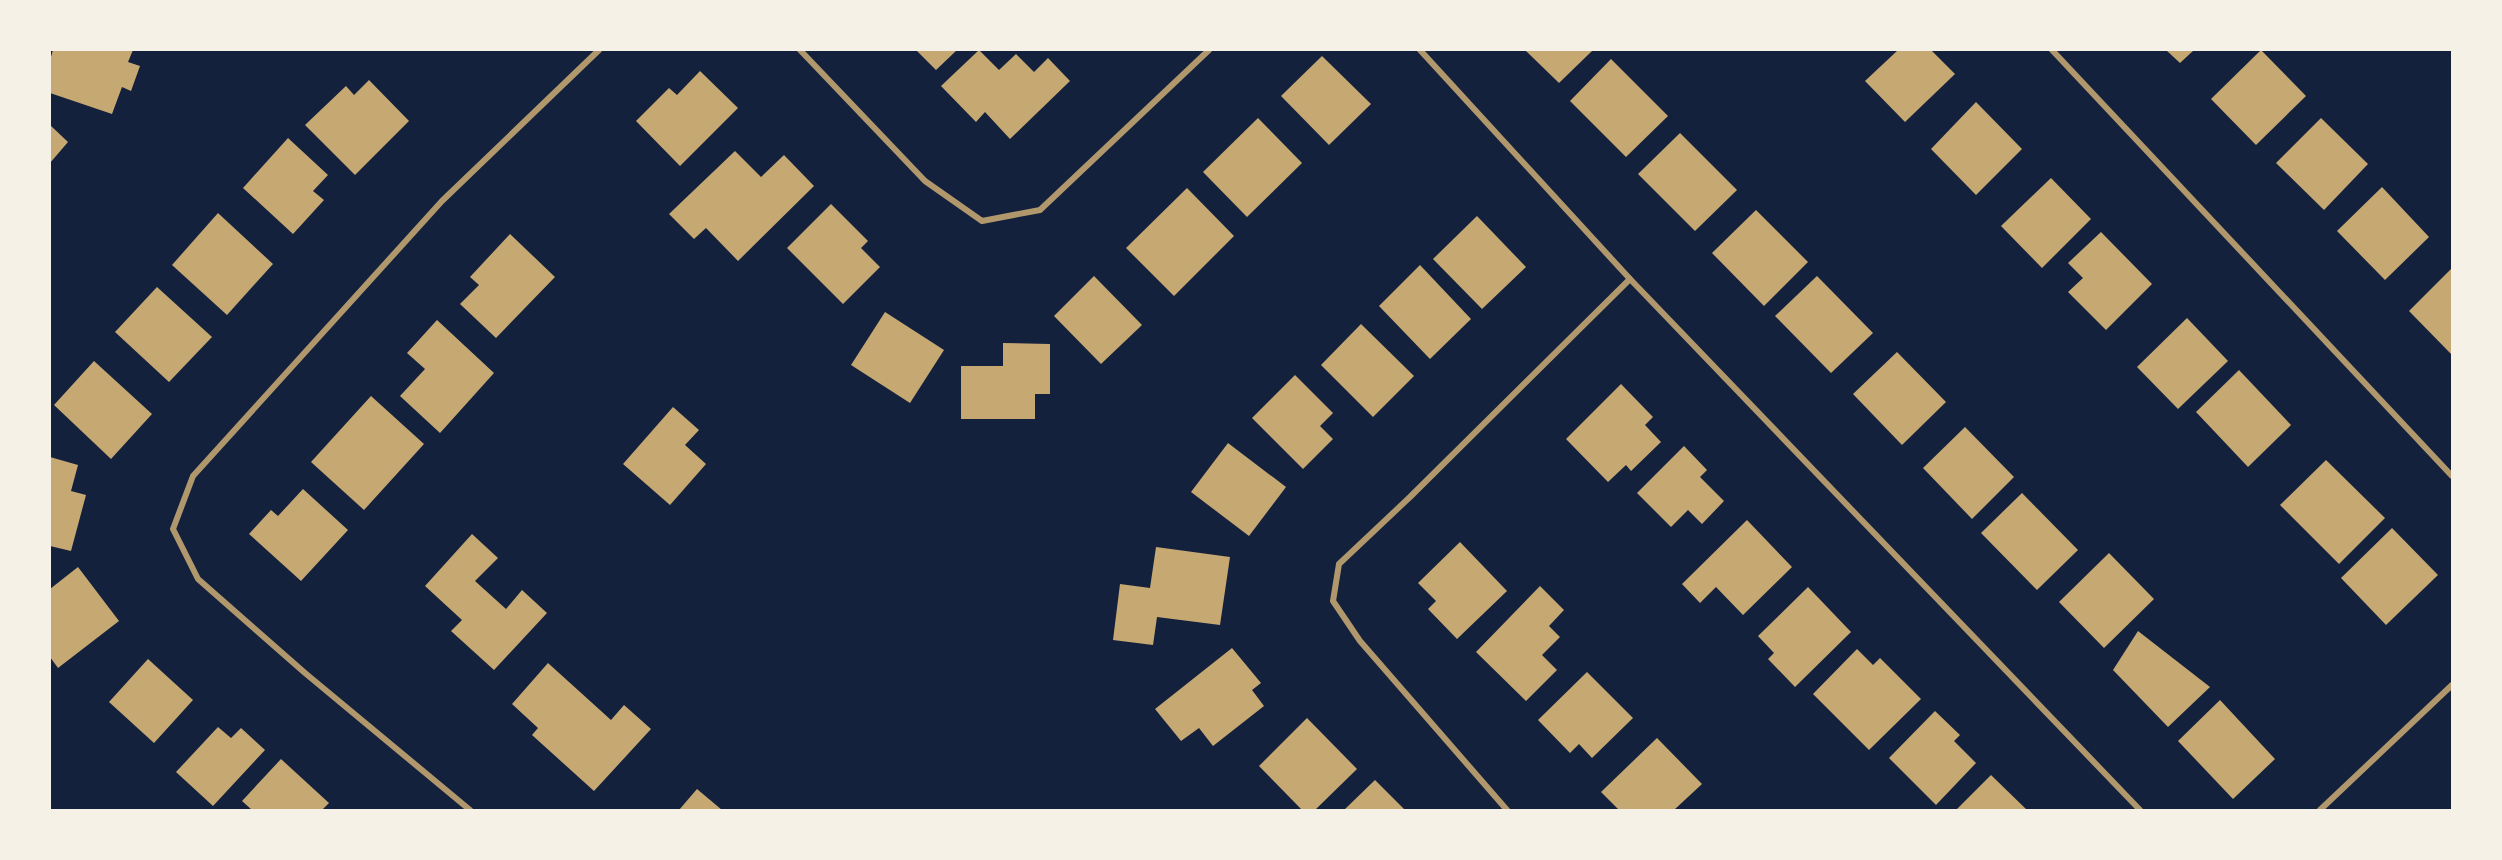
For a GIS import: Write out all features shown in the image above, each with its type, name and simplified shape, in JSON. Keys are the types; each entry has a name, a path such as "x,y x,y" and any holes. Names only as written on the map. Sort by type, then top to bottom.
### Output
{"street":[{"path":"470,810 305,673 198,579 173,529 194,476 442,201 599,50"},
{"path":"800,50 925,181 982,221 1040,210 1209,50"},
{"path":"1420,50 1630,279 2140,810"},
{"path":"2052,50 2452,476"},
{"path":"1508,810 1360,641 1333,601 1339,564 1410,497 1630,279"},
{"path":"2320,810 2452,685"}],"building":[{"path":"53,50 133,50 128,62 140,66 131,91 122,87 112,114 50,93 50,60"},
{"path":"916,50 957,50 936,70"},
{"path":"979,50 999,70 1016,54 1034,72 1048,58 1070,81 1010,139 985,112 976,122 941,86"},
{"path":"1525,50 1593,50 1559,83"},
{"path":"1898,50 1931,50 1955,74 1905,122 1865,81"},
{"path":"2166,50 2194,50 2180,63"},
{"path":"2261,50 2306,96 2256,145 2211,99"},
{"path":"1322,56 1371,104 1329,145 1281,96"},
{"path":"1611,59 1668,116 1626,157 1570,101"},
{"path":"700,71 738,108 680,166 636,121 669,88 677,95"},
{"path":"369,80 409,121 355,175 305,125 346,86 354,95"},
{"path":"1976,102 2022,149 1976,195 1931,149"},
{"path":"1258,118 1302,163 1247,217 1203,172"},
{"path":"2321,118 2368,164 2324,210 2276,163"},
{"path":"50,125 68,142 50,163"},
{"path":"1680,133 1737,190 1695,231 1638,174"},
{"path":"288,138 328,175 313,191 324,200 293,234 243,188"},
{"path":"735,151 761,177 784,155 814,186 738,261 706,228 694,239 669,214"},
{"path":"2051,178 2091,219 2042,268 2001,226"},
{"path":"2382,187 2429,237 2385,280 2337,231"},
{"path":"1187,188 1234,236 1174,296 1126,248"},
{"path":"831,204 868,241 861,248 880,267 843,304 787,248"},
{"path":"1756,210 1808,262 1764,306 1712,253"},
{"path":"218,213 273,264 227,315 172,265"},
{"path":"1477,216 1526,267 1482,309 1433,259"},
{"path":"2101,232 2152,284 2106,330 2068,292 2083,278 2068,263"},
{"path":"510,234 555,277 496,338 460,304 479,285 470,277"},
{"path":"1420,265 1471,319 1430,359 1379,306"},
{"path":"2452,268 2452,355 2409,311"},
{"path":"1094,276 1142,325 1101,364 1054,316"},
{"path":"1817,276 1873,333 1831,373 1775,316"},
{"path":"157,287 212,337 169,382 115,332"},
{"path":"885,312 944,350 910,403 851,365"},
{"path":"2187,318 2228,361 2178,409 2137,367"},
{"path":"437,320 494,373 440,433 400,396 425,369 407,353"},
{"path":"1361,324 1414,376 1373,417 1321,365"},
{"path":"1003,343 1050,344 1050,394 1035,394 1035,419 961,419 961,366 1003,366"},
{"path":"1897,352 1946,402 1902,445 1853,394"},
{"path":"94,361 152,414 111,459 54,405"},
{"path":"2239,370 2291,425 2248,467 2196,412"},
{"path":"1295,375 1333,413 1320,426 1333,439 1303,469 1252,418"},
{"path":"1621,384 1653,417 1645,425 1661,442 1631,471 1626,465 1608,482 1566,439"},
{"path":"371,396 424,444 364,510 311,462"},
{"path":"673,407 699,430 685,445 706,464 670,505 623,464"},
{"path":"1965,427 2014,477 1972,519 1923,468"},
{"path":"1228,443 1286,487 1249,536 1191,492"},
{"path":"1684,446 1707,470 1700,477 1724,501 1702,524 1688,510 1671,527 1637,493"},
{"path":"50,457 78,465 71,491 86,495 71,551 50,546"},
{"path":"2326,460 2385,518 2339,564 2280,505"},
{"path":"303,489 348,530 301,581 249,534 271,510 278,516"},
{"path":"2022,493 2078,550 2037,590 1981,533"},
{"path":"1747,520 1792,567 1743,615 1716,587 1700,603 1682,584"},
{"path":"2392,528 2438,575 2386,625 2341,578"},
{"path":"472,534 498,558 475,581 506,609 522,590 547,613 494,670 451,631 462,620 425,586"},
{"path":"1460,542 1507,591 1457,639 1428,609 1436,601 1418,583"},
{"path":"1156,547 1230,557 1220,625 1157,617 1153,645 1113,640 1120,584 1150,588"},
{"path":"2109,553 2154,599 2104,648 2059,602"},
{"path":"78,567 119,621 58,668 50,657 50,589"},
{"path":"1540,586 1564,610 1549,626 1560,637 1542,655 1557,670 1526,701 1476,652"},
{"path":"1808,587 1851,632 1795,687 1768,659 1774,653 1758,636"},
{"path":"2138,631 2210,687 2168,727 2113,670"},
{"path":"1232,648 1261,683 1252,690 1264,706 1213,746 1199,728 1181,741 1155,709"},
{"path":"1857,649 1873,665 1880,658 1921,699 1869,750 1813,694"},
{"path":"148,659 193,700 154,743 109,702"},
{"path":"548,663 611,720 624,705 651,729 594,791 532,735 538,728 512,704"},
{"path":"1587,672 1633,718 1592,758 1579,744 1570,753 1538,720"},
{"path":"2220,700 2275,759 2233,799 2178,741"},
{"path":"1935,711 1960,735 1954,741 1976,763 1936,805 1889,758"},
{"path":"1307,718 1357,769 1315,810 1302,810 1259,766"},
{"path":"218,727 231,738 241,728 265,750 213,806 176,772"},
{"path":"1657,738 1702,784 1674,810 1619,810 1601,792"},
{"path":"281,759 329,803 322,810 252,810 242,801"},
{"path":"1991,775 2027,810 1956,810"},
{"path":"1375,780 1405,810 1344,810"},
{"path":"697,789 722,810 679,810"}]}
